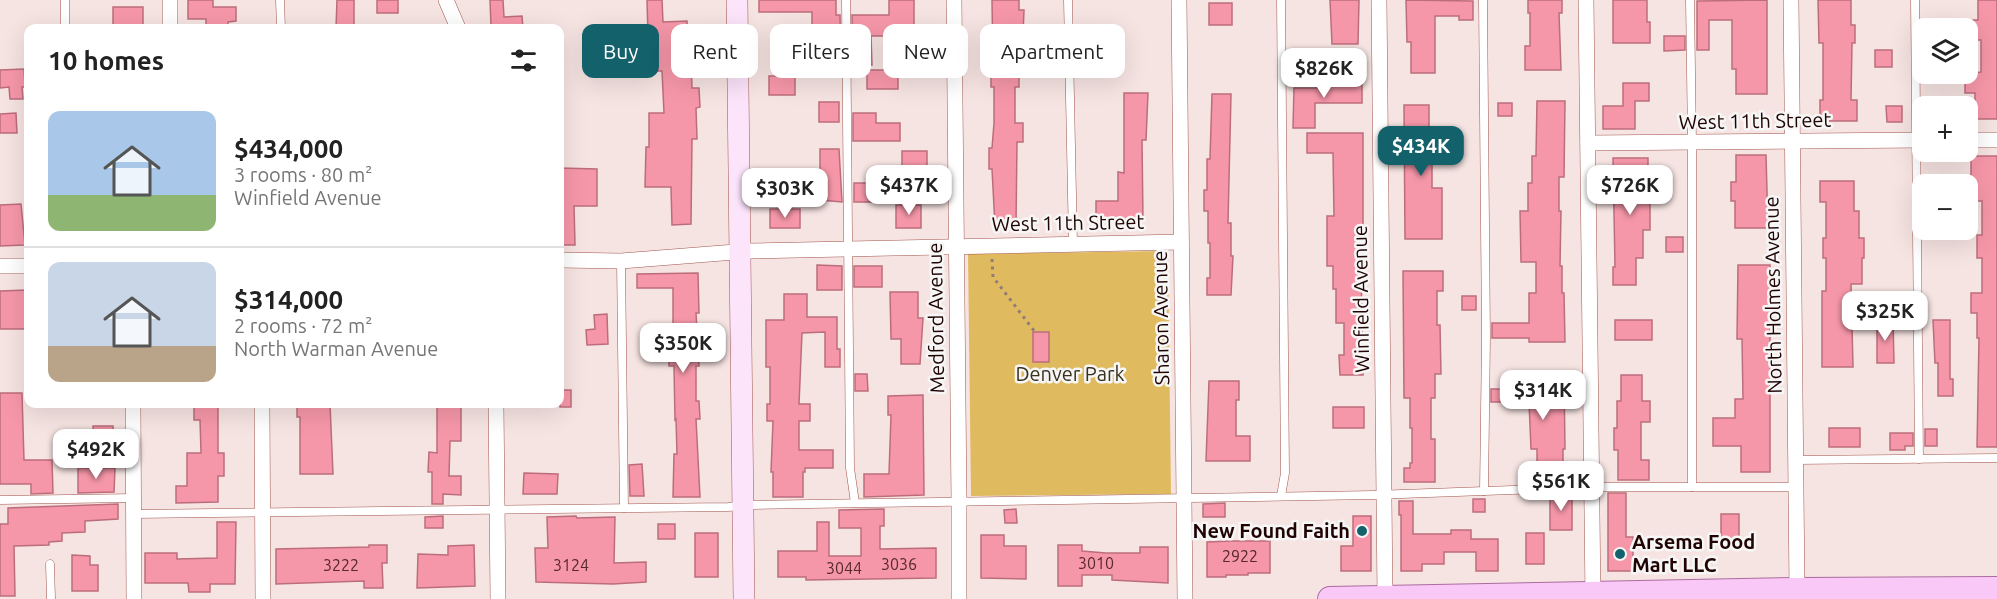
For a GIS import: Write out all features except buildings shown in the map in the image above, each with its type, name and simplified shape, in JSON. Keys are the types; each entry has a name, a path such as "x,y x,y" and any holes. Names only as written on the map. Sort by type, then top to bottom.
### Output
{"main road":[{"path":"737,0 744,599"},
{"path":"1330,599 1783,593 1911,594 1997,589"}],"street":[{"path":"170,0 170,24"},
{"path":"446,0 456,24"},
{"name":"Medford Avenue","path":"954,0 959,599"},
{"name":"Sharon Avenue","path":"1179,0 1185,599"},
{"name":"Winfield Avenue","path":"1379,0 1385,598"},
{"path":"1586,0 1593,597"},
{"name":"North Holmes Avenue","path":"1783,593 1796,487 1791,0"},
{"path":"1978,140 1997,140"},
{"name":"West 11th Street","path":"1588,143 1912,141"},
{"name":"West 11th Street","path":"564,260 621,261 740,251 1181,242"},
{"path":"0,266 24,266"},
{"path":"133,408 134,599"},
{"path":"262,408 263,599"},
{"path":"496,408 498,599"}],"lane":[{"path":"65,0 65,24"},
{"path":"280,0 280,24"},
{"path":"846,0 850,468 855,503"},
{"path":"1068,0 1073,244"},
{"path":"1281,0 1285,463 1281,496"},
{"path":"1483,0 1486,326 1484,491"},
{"path":"1690,0 1692,487"},
{"path":"1915,0 1918,96"},
{"path":"1919,459 1920,162"},
{"path":"621,261 624,508"},
{"path":"1796,460 1997,458"},
{"path":"0,500 262,513 1384,495 1592,487 1796,487"},
{"path":"51,564 51,599"}],"path":[{"path":"992,246 993,277 1035,332"}],"green space":[{"name":"Denver Park","path":"1168,251 1171,494 971,496 968,254"}],"place":[{"name":"New Found Faith","path":"1362,531"},
{"name":"Arsema Food Mart LLC","path":"1620,554"}]}
